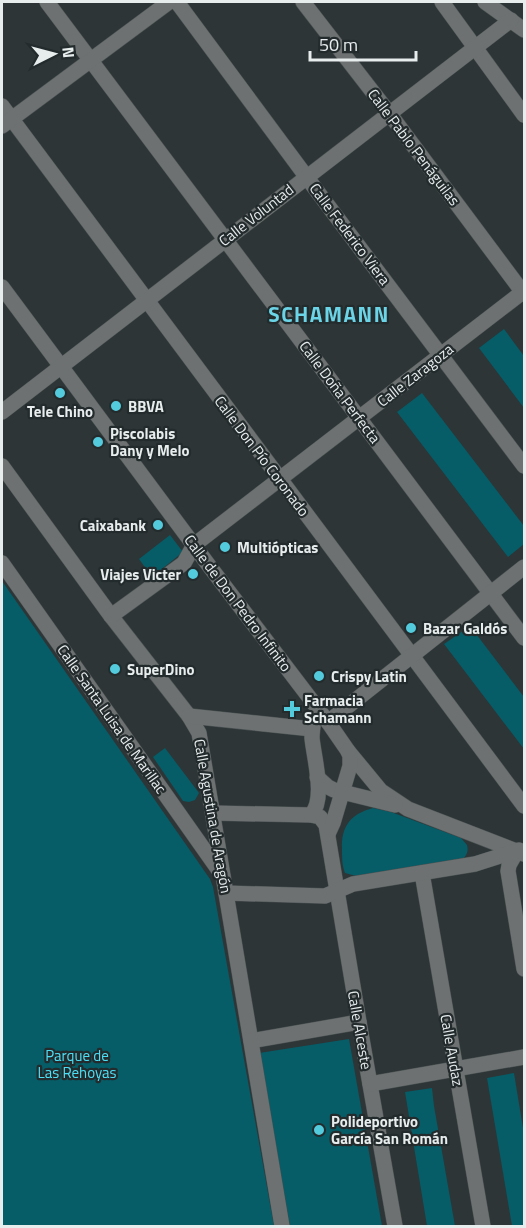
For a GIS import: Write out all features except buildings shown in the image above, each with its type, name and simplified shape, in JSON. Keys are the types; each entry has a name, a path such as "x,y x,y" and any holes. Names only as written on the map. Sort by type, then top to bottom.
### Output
{"street":[{"name":"Calle Doña Perfecta","path":"47,2 525,638"},
{"path":"6,122 169,2"},
{"name":"Calle Federico Viera","path":"177,2 525,466"},
{"name":"Calle Pablo Penáguilas","path":"303,2 524,292"},
{"path":"484,2 525,30"},
{"path":"445,3 525,115"},
{"name":"Calle Voluntad","path":"2,412 511,20"},
{"name":"Calle Don Pío Coronado","path":"2,106 6,122 146,300 525,806"},
{"name":"Calle de Don Pedro Infinito","path":"2,287 348,751 381,791 408,809 522,851"},
{"name":"Calle Zaragoza","path":"111,616 184,563 194,545 524,292"},
{"name":"Calle Agustina de Aragón","path":"2,466 111,616 189,716 199,733 282,1227"},
{"name":"Calle Santa Luisa de Marillac","path":"2,563 223,875"},
{"path":"328,722 525,567"},
{"path":"311,815 314,813 317,800 312,729 316,706"},
{"path":"189,716 312,729"},
{"name":"Calle Alceste","path":"348,751 350,762 330,829 336,891 395,1227"},
{"path":"317,777 328,787 342,792 408,809"},
{"path":"213,813 311,815 320,817 330,829 342,811 351,804 367,799"},
{"path":"475,864 484,856 485,851 485,845 476,835"},
{"path":"226,893 325,896 353,884 475,864 522,851"},
{"path":"522,851 509,866 508,872 525,969"},
{"name":"Calle Audaz","path":"422,873 483,1227"},
{"path":"250,1041 359,1022"},
{"path":"370,1084 525,1057"}],"green space":[{"path":"504,329 524,356 524,408 479,348"},
{"path":"422,393 524,526 524,544 508,557 397,412"},
{"path":"170,535 183,552 152,577 139,559"},
{"name":"Parque de Las Rehoyas","path":"2,581 210,879 274,1226 2,1226"},
{"path":"470,626 524,697 524,749 444,644"},
{"path":"165,748 199,793 195,800 183,801 153,757"},
{"path":"373,808 391,812 461,838 468,850 460,862 356,876 345,873 342,841 345,828 348,822 358,814"},
{"name":"Polideportivo García San Román","path":"349,1039 382,1226 290,1226 259,1053"},
{"path":"514,1073 524,1134 524,1226 512,1226 487,1078"},
{"path":"432,1088 455,1226 427,1226 405,1092"}],"place":[{"name":"Tele Chino","path":"60,393"},
{"name":"BBVA","path":"116,406"},
{"name":"Piscolabis Dany y Melo","path":"98,442"},
{"name":"Caixabank","path":"158,525"},
{"name":"Multiópticas","path":"225,547"},
{"name":"Viajes Victer","path":"193,574"},
{"name":"Bazar Galdós","path":"411,628"},
{"name":"SuperDino","path":"115,669"},
{"name":"Crispy Latin","path":"319,676"},
{"name":"Farmacia Schamann","path":"292,709"},
{"name":"Polideportivo García San Román","path":"319,1130"}],"district":[{"name":"SCHAMANN","path":"329,314"}]}
